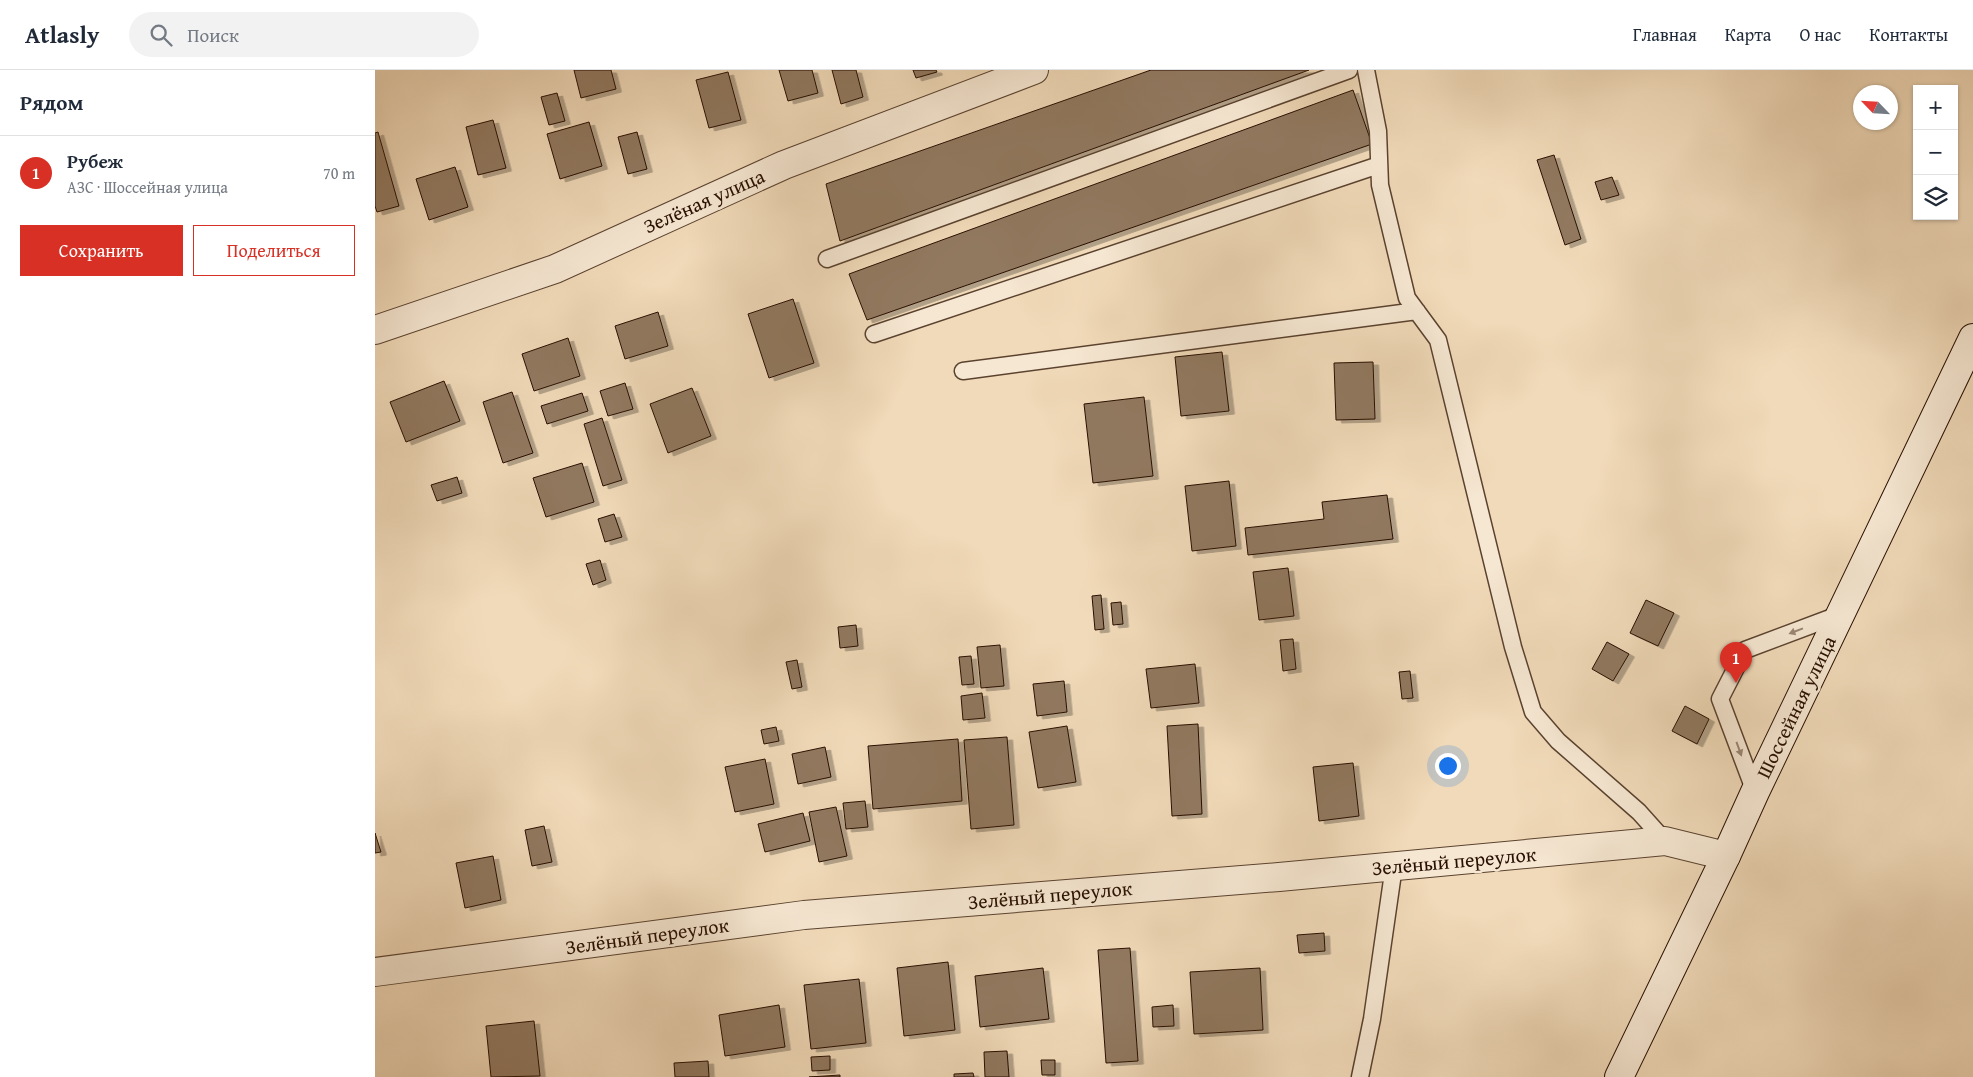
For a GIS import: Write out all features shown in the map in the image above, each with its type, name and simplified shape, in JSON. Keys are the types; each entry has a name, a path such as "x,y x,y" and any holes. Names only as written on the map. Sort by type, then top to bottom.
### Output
{"street":[{"name":"Зелёная улица","path":"375,330 555,269 784,164 1030,71"},
{"name":"Шоссейная улица","path":"1619,1077 1973,338"},
{"name":"Зелёный переулок","path":"375,972 804,915 1394,866 1665,841 1726,856"}],"lane":[{"path":"827,259 1349,70"},
{"path":"1365,70 1378,131 1380,185 1407,298 1438,340 1513,647 1533,712 1558,741 1639,812 1665,841"},
{"path":"874,334 1379,165"},
{"path":"963,370 1417,311"},
{"path":"1755,792 1720,699 1745,650 1841,614"},
{"path":"1360,1077 1372,1019 1394,866"}],"building":[{"path":"574,70 611,70 616,89 581,98"},
{"path":"779,70 812,70 818,93 788,101"},
{"path":"832,70 856,70 863,97 841,104"},
{"path":"913,70 936,70 937,72 916,78"},
{"path":"1151,70 1309,70 840,241 826,184"},
{"path":"728,72 741,120 709,128 696,80"},
{"path":"1353,90 1372,144 867,320 849,274"},
{"path":"557,93 565,121 549,125 541,97"},
{"path":"493,120 506,168 478,175 466,127"},
{"path":"589,122 602,166 560,179 547,134"},
{"path":"378,132 399,206 377,212 375,206 375,133"},
{"path":"637,132 647,169 628,174 618,137"},
{"path":"1554,155 1581,239 1565,245 1537,160"},
{"path":"455,167 468,207 429,220 416,179"},
{"path":"1612,177 1619,195 1601,200 1595,182"},
{"path":"793,299 814,363 769,378 748,314"},
{"path":"658,312 668,346 625,359 615,326"},
{"path":"568,338 580,376 534,391 522,354"},
{"path":"1222,352 1229,411 1181,416 1175,357"},
{"path":"1373,362 1375,419 1336,420 1334,363"},
{"path":"444,381 460,421 406,442 390,402"},
{"path":"625,383 633,409 608,416 600,391"},
{"path":"692,388 711,436 668,453 650,404"},
{"path":"512,392 533,453 503,463 483,402"},
{"path":"582,393 588,411 547,424 541,406"},
{"path":"1144,397 1153,476 1093,483 1084,404"},
{"path":"602,418 622,480 603,486 584,424"},
{"path":"582,463 594,502 546,517 533,478"},
{"path":"457,477 462,493 437,501 431,485"},
{"path":"1229,481 1236,546 1192,551 1185,486"},
{"path":"1387,495 1393,539 1248,555 1245,528 1324,519 1322,502"},
{"path":"614,514 622,537 605,542 598,519"},
{"path":"600,560 606,580 593,585 586,564"},
{"path":"1288,568 1294,616 1259,620 1253,572"},
{"path":"1101,595 1104,629 1095,630 1092,596"},
{"path":"1646,600 1674,613 1658,646 1630,633"},
{"path":"1121,602 1123,624 1113,625 1111,603"},
{"path":"856,625 858,646 840,648 838,627"},
{"path":"1293,639 1296,669 1283,671 1280,640"},
{"path":"1607,642 1629,654 1613,681 1592,669"},
{"path":"1000,645 1004,686 981,688 977,647"},
{"path":"971,656 974,684 962,685 959,657"},
{"path":"797,660 802,687 792,689 786,662"},
{"path":"1195,664 1199,703 1151,708 1146,669"},
{"path":"1410,671 1413,698 1402,699 1399,672"},
{"path":"1064,681 1067,712 1037,716 1033,684"},
{"path":"982,693 985,718 963,720 961,696"},
{"path":"1685,706 1709,719 1697,744 1672,731"},
{"path":"1198,724 1202,814 1172,816 1167,726"},
{"path":"1067,726 1076,782 1038,788 1029,732"},
{"path":"776,727 779,741 764,744 761,730"},
{"path":"1007,737 1014,825 971,829 964,740"},
{"path":"958,739 962,801 873,809 868,746"},
{"path":"825,747 831,777 798,784 792,754"},
{"path":"765,759 774,804 735,812 725,767"},
{"path":"1353,763 1359,816 1319,821 1313,767"},
{"path":"865,801 868,827 846,829 843,803"},
{"path":"836,807 847,856 819,862 809,812"},
{"path":"803,813 810,841 765,852 758,824"},
{"path":"544,826 552,862 532,866 525,830"},
{"path":"375,833 381,852 375,853"},
{"path":"493,856 501,900 465,908 456,863"},
{"path":"1324,933 1325,951 1299,953 1297,935"},
{"path":"1130,948 1138,1061 1106,1063 1098,950"},
{"path":"948,962 955,1030 904,1036 897,968"},
{"path":"1043,968 1049,1019 980,1027 975,976"},
{"path":"1260,968 1263,1030 1194,1034 1190,972"},
{"path":"859,979 866,1043 811,1049 804,985"},
{"path":"779,1005 785,1047 725,1056 719,1015"},
{"path":"1173,1005 1174,1026 1153,1027 1152,1007"},
{"path":"534,1021 540,1076 491,1077 486,1026"},
{"path":"1007,1051 1009,1077 985,1077 984,1052"},
{"path":"830,1056 830,1070 812,1071 811,1057"},
{"path":"1041,1060 1055,1060 1055,1075 1042,1075"},
{"path":"708,1061 709,1077 675,1077 674,1063"},
{"path":"973,1073 974,1077 954,1077 954,1074"},
{"path":"840,1075 840,1077 809,1077"}],"place":[{"name":"Рубеж","path":"1736,683"}]}
